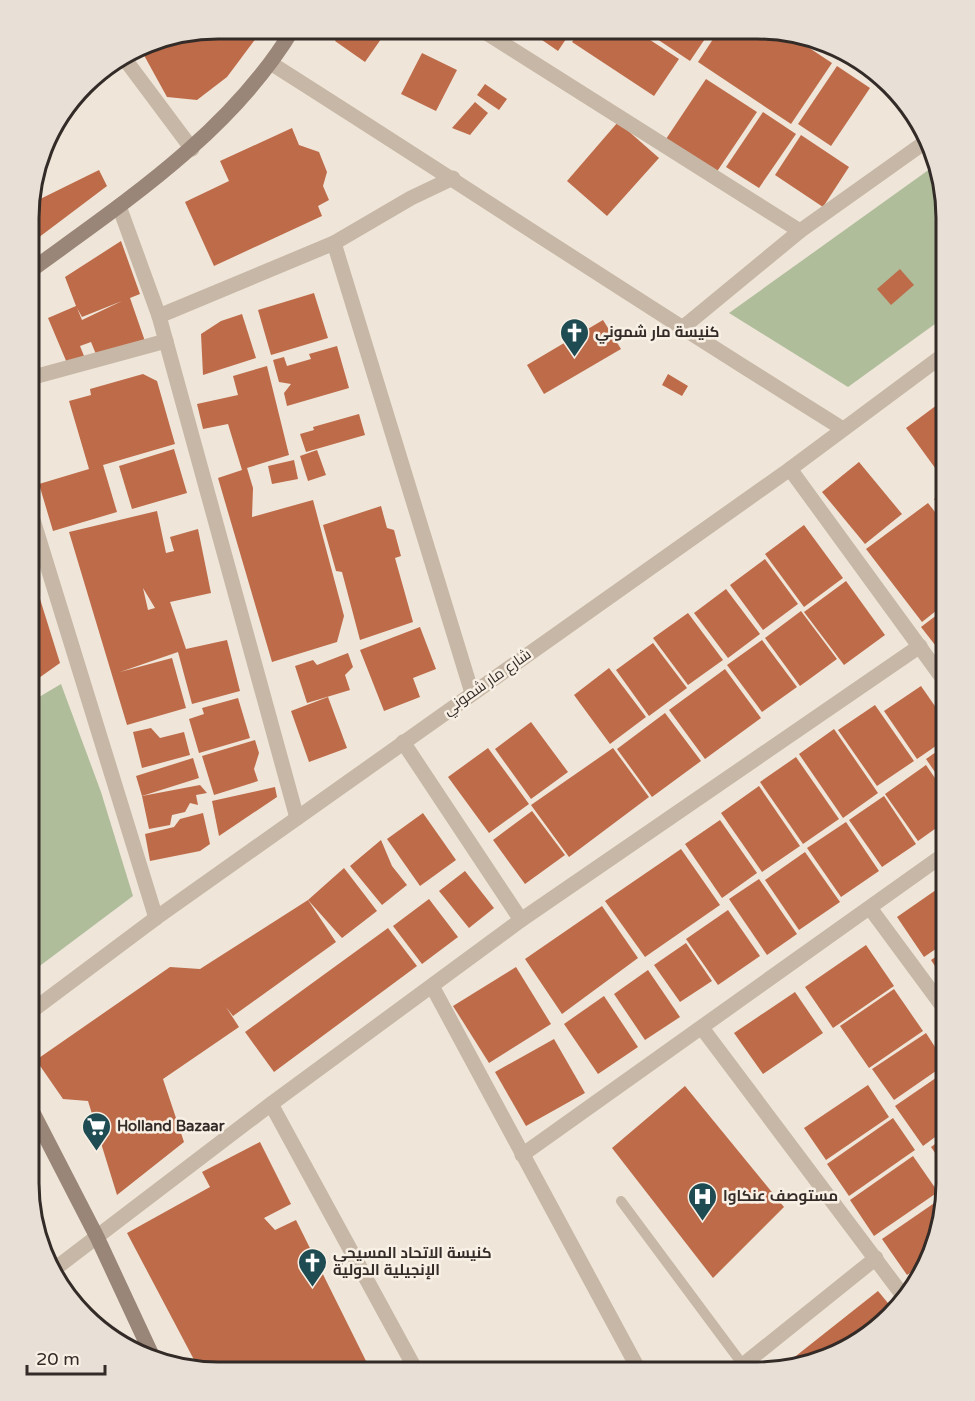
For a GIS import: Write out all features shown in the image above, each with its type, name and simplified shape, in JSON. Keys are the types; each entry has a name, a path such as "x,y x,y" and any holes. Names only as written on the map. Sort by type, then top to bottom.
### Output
{"street":[{"path":"39,264 192,149 272,64 287,39"},
{"path":"496,39 800,231"},
{"path":"128,64 192,149"},
{"path":"272,64 453,178 681,329 843,429"},
{"path":"681,329 800,231 920,146"},
{"path":"159,316 334,243 411,198 453,178"},
{"path":"119,206 159,316 297,818"},
{"path":"334,243 472,693"},
{"path":"39,376 166,341"},
{"name":"شارع مار شموني","path":"39,1006 156,918 790,470 936,360"},
{"path":"790,470 936,669"},
{"path":"39,539 156,918"},
{"path":"60,1265 271,1104 521,920 920,646"},
{"path":"403,742 521,920"},
{"path":"522,1155 936,860"},
{"path":"870,908 936,997"},
{"path":"432,986 635,1362"},
{"path":"702,1028 899,1290"},
{"path":"271,1104 412,1362"},
{"path":"39,1124 97,1237 148,1347"},
{"path":"747,1362 876,1258"}],"lane":[{"path":"621,1201 733,1362"}],"green space":[{"path":"929,170 936,218 936,323 848,387 729,313"},
{"path":"61,684 101,792 133,896 39,966 39,697"}],"building":[{"path":"256,39 227,77 197,100 167,97 144,56 172,45 195,41"},
{"path":"336,39 381,39 365,62 335,41"},
{"path":"541,39 566,39 558,51"},
{"path":"574,39 649,39 679,59 654,96 572,42"},
{"path":"657,39 705,39 690,61"},
{"path":"713,39 757,39 792,42 808,47 832,63 791,124 698,62"},
{"path":"422,53 457,70 436,111 401,94"},
{"path":"837,66 870,88 831,146 798,124"},
{"path":"706,79 757,112 716,173 666,139"},
{"path":"485,84 507,99 499,110 477,95"},
{"path":"475,102 488,113 470,135 452,128"},
{"path":"763,112 796,134 759,188 726,167"},
{"path":"618,122 659,158 607,216 567,181"},
{"path":"292,128 299,145 319,152 327,172 323,186 329,200 318,206 322,216 214,266 185,202 229,181 220,161"},
{"path":"801,135 849,167 823,207 775,175"},
{"path":"99,170 107,186 39,237 41,199"},
{"path":"121,241 140,294 130,298 147,347 100,364 91,342 80,346 84,356 67,363 48,318 76,306 65,277","holes":["122,301 82,320 77,308 82,317"]},
{"path":"900,269 914,285 891,305 877,289"},
{"path":"314,293 328,338 271,355 258,310"},
{"path":"242,314 256,358 203,375 201,334 221,321"},
{"name":"كنيسة مار شموني","path":"603,320 621,349 544,394 527,365"},
{"path":"337,346 349,388 287,406 284,393 291,384 279,382 273,360 284,357 287,366 311,359 309,354"},
{"path":"267,366 289,455 247,468 253,488 252,517 313,500 344,616 337,642 272,662 218,478 242,470 228,424 203,429 197,404 238,395 233,376"},
{"path":"143,374 157,381 175,444 103,465 117,512 53,531 39,484 89,469 69,401 91,395 90,389"},
{"path":"668,374 688,386 682,396 662,385"},
{"path":"936,406 936,469 906,428"},
{"path":"359,414 365,435 306,452 300,434 314,430 313,427"},
{"path":"174,449 187,493 132,509 119,466"},
{"path":"317,450 326,475 308,481 300,456"},
{"path":"294,460 298,479 272,484 268,466"},
{"path":"859,462 902,514 865,544 822,492"},
{"path":"928,503 936,513 936,611 922,622 866,549"},
{"path":"381,506 387,528 394,530 401,556 395,558 413,622 360,640 342,572 336,571 323,525"},
{"path":"157,511 166,553 174,551 170,537 198,529 211,593 170,602 186,649 227,640 240,691 192,704 178,652 120,672 172,658 186,708 127,725 69,532","holes":["143,588 155,608 148,610"]},
{"path":"804,525 843,578 804,607 765,554"},
{"path":"765,559 798,604 763,630 730,585"},
{"path":"846,581 885,635 844,665 804,612"},
{"path":"726,589 760,634 728,658 694,613"},
{"path":"39,596 60,663 39,678"},
{"path":"801,611 837,659 800,686 765,638"},
{"path":"688,613 723,660 688,685 653,638"},
{"path":"936,616 936,646 921,627"},
{"path":"420,627 436,669 413,678 420,697 384,711 360,650"},
{"path":"762,640 797,687 762,712 727,665"},
{"path":"653,643 687,688 649,716 616,670"},
{"path":"348,653 353,667 345,675 350,690 307,703 295,666 313,660 317,665"},
{"path":"609,668 646,717 610,744 574,695"},
{"path":"725,669 761,718 705,759 669,710"},
{"path":"921,686 936,708 936,746 917,759 884,711"},
{"path":"328,697 347,748 309,762 291,711"},
{"path":"238,698 250,738 199,753 189,719 204,714 202,708"},
{"path":"875,705 914,761 877,786 838,730"},
{"path":"665,713 701,761 652,797 617,749"},
{"path":"531,722 568,772 531,799 495,749"},
{"path":"151,728 160,738 184,732 190,755 142,768 133,732"},
{"path":"834,729 878,793 843,818 799,754"},
{"path":"255,740 259,753 254,769 258,781 214,795 202,756"},
{"path":"488,748 529,804 489,833 448,777"},
{"path":"613,748 649,797 569,857 531,805"},
{"path":"936,752 936,774 926,759"},
{"path":"796,757 839,819 803,844 760,782"},
{"path":"193,758 199,778 142,796 136,776"},
{"path":"926,765 936,780 936,828 918,841 885,794"},
{"path":"200,785 207,793 196,795 198,805 190,803 185,812 172,815 170,825 149,829 142,796"},
{"path":"759,786 800,846 762,872 721,813"},
{"path":"275,787 277,797 219,836 212,801"},
{"path":"884,796 916,844 882,867 849,820"},
{"path":"532,811 565,855 525,884 493,840"},
{"path":"203,813 210,844 200,851 150,861 145,834 174,827 180,819"},
{"path":"423,813 456,860 420,886 387,839"},
{"path":"720,820 757,873 722,898 685,844"},
{"path":"846,822 879,871 841,897 807,848"},
{"path":"381,840 392,866 407,885 382,905 350,866"},
{"path":"681,849 720,905 645,957 605,901"},
{"path":"805,852 840,902 799,930 765,880"},
{"path":"344,868 377,911 342,938 308,900"},
{"path":"465,871 494,908 469,928 439,891"},
{"path":"759,879 797,934 767,955 729,899"},
{"path":"936,890 936,949 924,957 897,917"},
{"path":"429,899 458,937 422,964 393,926"},
{"path":"308,900 336,942 233,1016 226,1007 239,1027 163,1079 184,1142 117,1195 88,1101 63,1099 39,1064 39,1058 170,967 200,969"},
{"path":"602,906 638,958 562,1014 525,959"},
{"path":"728,910 760,956 718,985 686,939"},
{"path":"388,928 417,966 274,1072 245,1032"},
{"path":"686,943 712,981 680,1002 654,965"},
{"path":"866,945 894,986 833,1028 805,987"},
{"path":"936,957 936,968 931,960"},
{"path":"516,967 551,1024 489,1063 453,1006"},
{"path":"648,970 680,1017 645,1040 614,994"},
{"path":"894,989 923,1031 869,1068 840,1026"},
{"path":"795,992 823,1033 763,1074 734,1033"},
{"path":"604,996 638,1047 598,1074 564,1024"},
{"path":"926,1033 936,1048 936,1071 894,1100 872,1069"},
{"path":"554,1039 585,1093 526,1126 495,1072"},
{"path":"936,1078 936,1136 923,1146 895,1106"},
{"path":"868,1085 889,1117 826,1160 804,1128"},
{"path":"685,1086 784,1207 713,1278 612,1148"},
{"path":"893,1118 915,1150 849,1196 827,1164"},
{"path":"260,1142 291,1204 264,1218 275,1230 296,1220 367,1362 218,1362 194,1360 127,1233 210,1187 202,1172"},
{"path":"936,1143 936,1154 931,1147"},
{"path":"913,1156 936,1189 936,1193 874,1236 850,1200"},
{"path":"935,1203 926,1240 912,1272 907,1275 882,1239"},
{"path":"878,1291 888,1304 856,1332 836,1343 794,1358"}],"place":[{"name":"كنيسة مار شموني","path":"574,358"},
{"name":"Holland Bazaar","path":"96,1152"},
{"name":"مستوصف عنكاوا","path":"702,1222"},
{"name":"كنيسة الاتحاد المسيحي الإنجيلية الدولية","path":"312,1288"}]}
